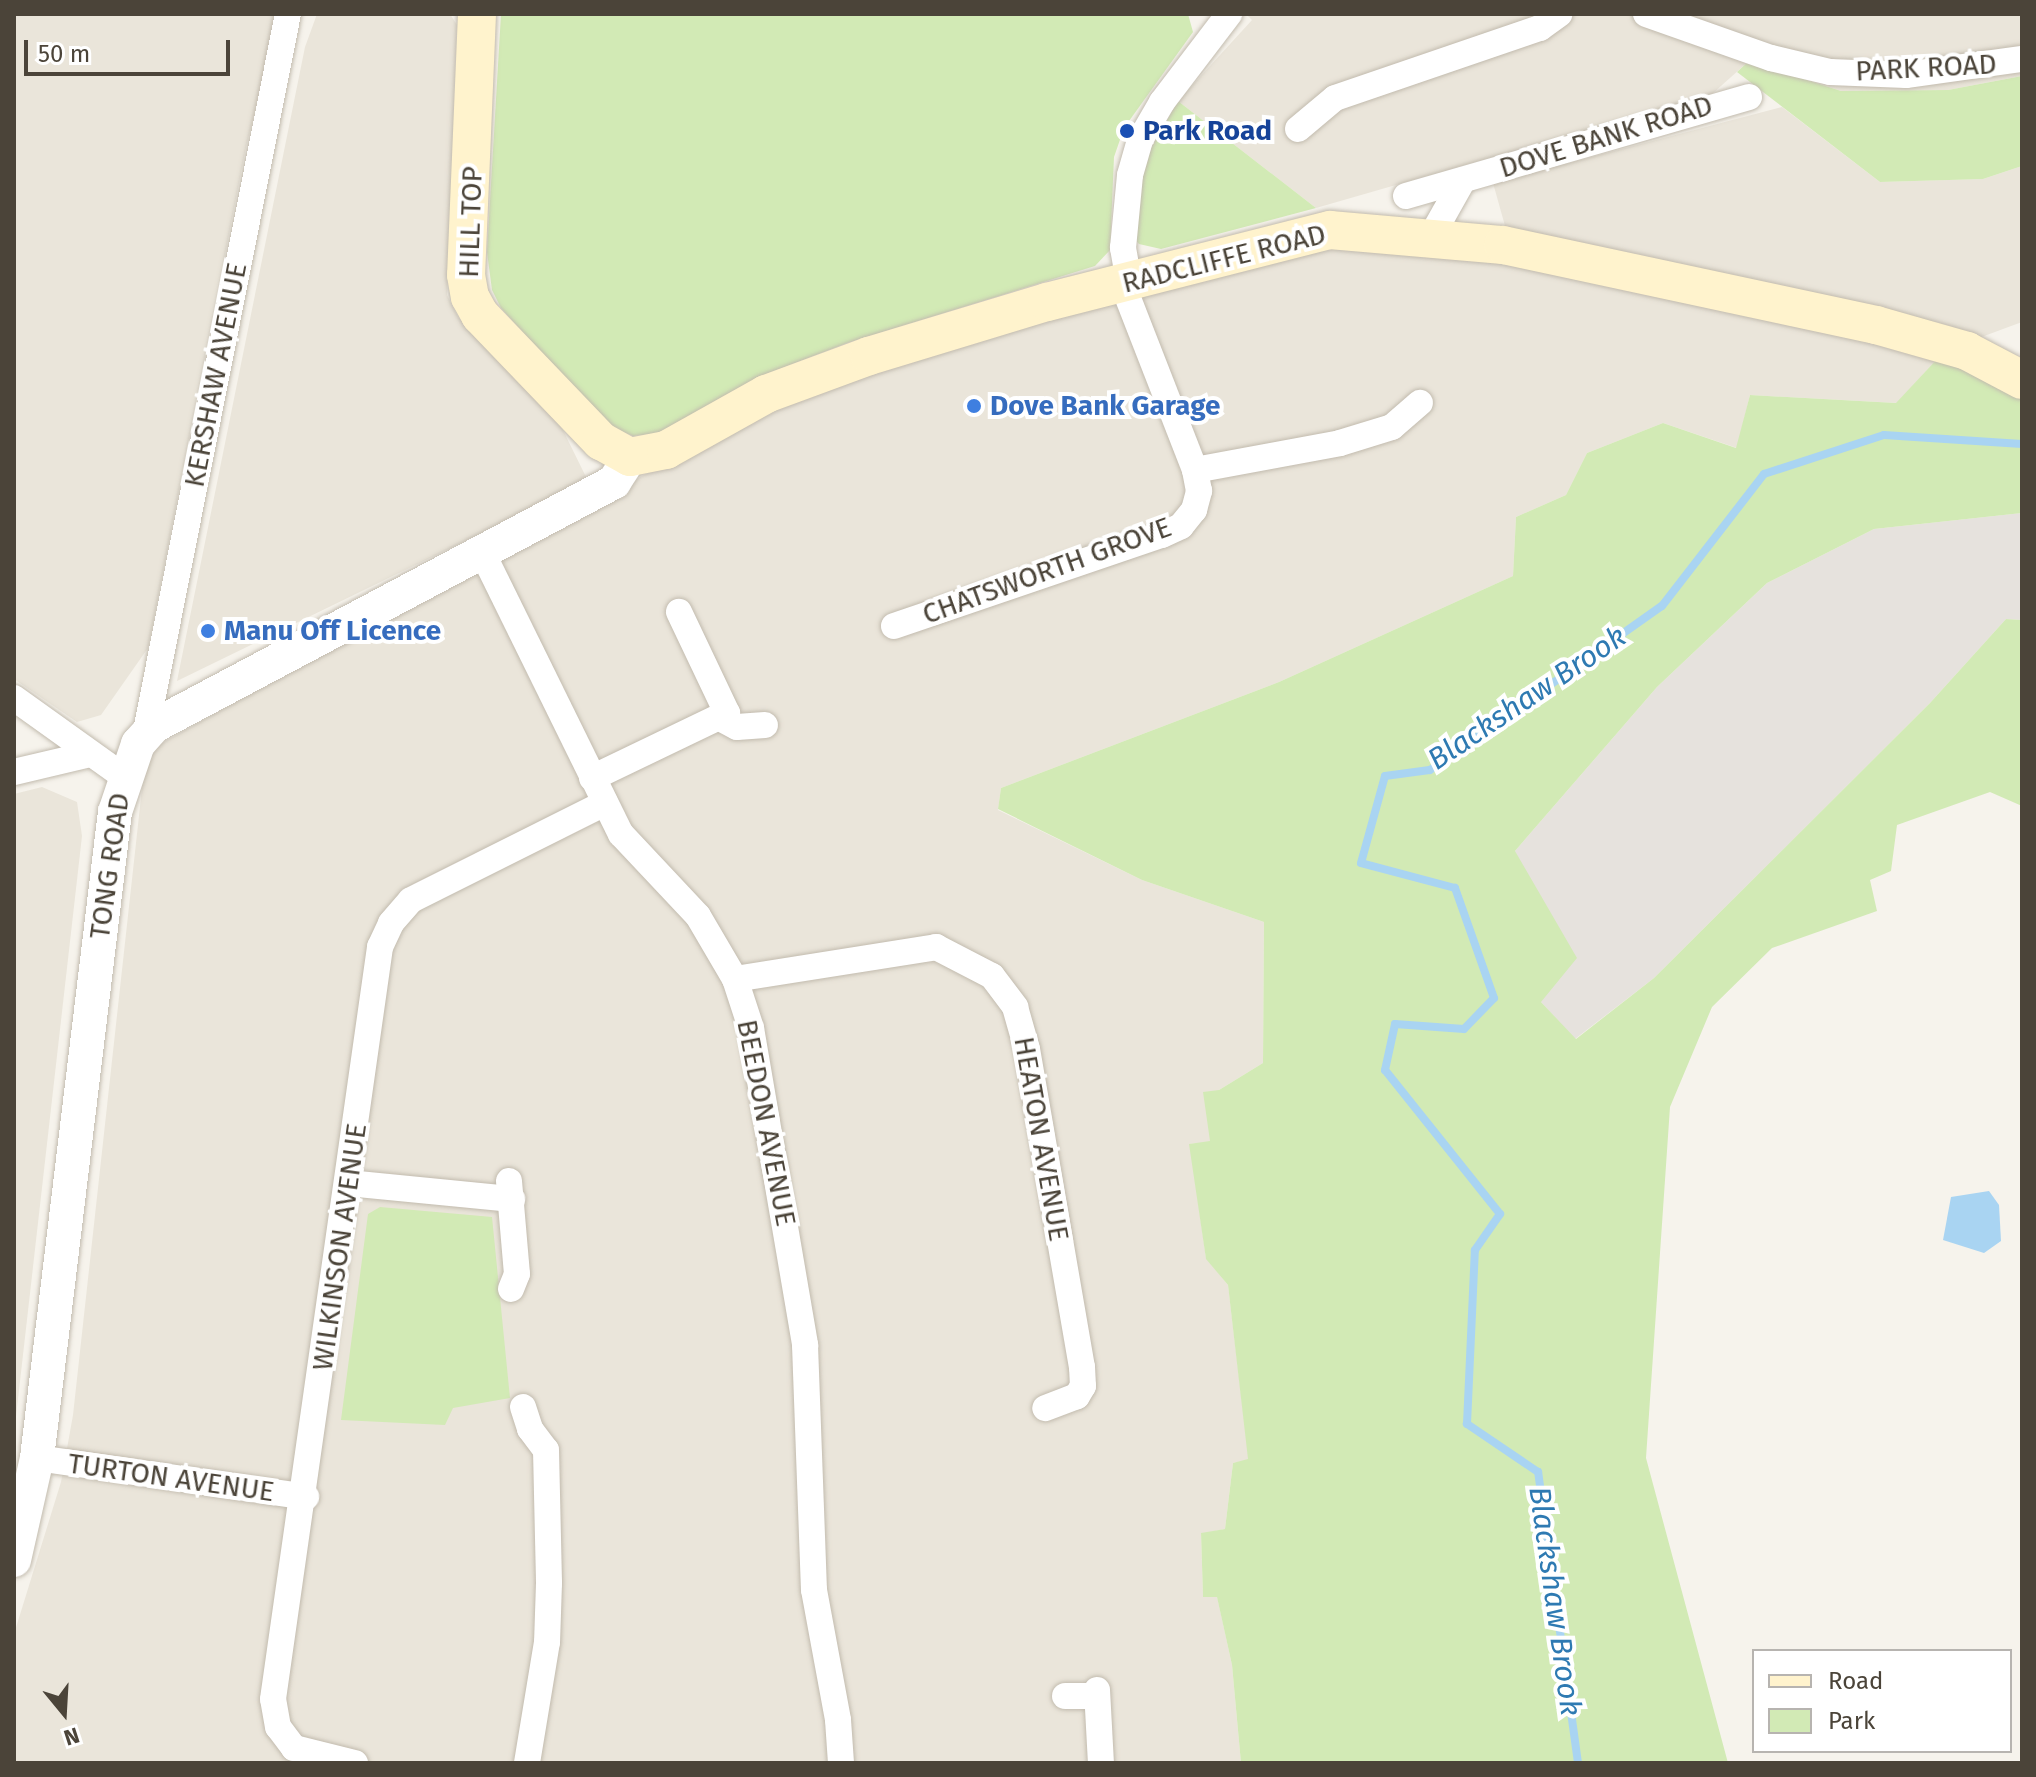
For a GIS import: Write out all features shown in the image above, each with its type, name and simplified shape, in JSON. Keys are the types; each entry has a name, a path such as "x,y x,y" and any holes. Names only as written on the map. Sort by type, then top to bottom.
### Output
{"main road":[{"name":"HILL TOP","path":"477,14 466,275 470,297 480,315 601,441 630,457"},
{"name":"RADCLIFFE ROAD","path":"630,457 666,450 766,394 869,356 1126,282 1330,230 1432,235 1503,245 1861,322 1967,351 2022,380"}],"street":[{"name":"KERSHAW AVENUE","path":"145,736 288,14"},
{"path":"1298,129 1335,98 1540,28 1559,14"},
{"name":"PARK ROAD","path":"1646,14 1771,58 1830,72 1906,75 2022,59"},
{"path":"1126,282 1123,248 1137,148 1162,102 1224,16"},
{"name":"DOVE BANK ROAD","path":"1406,196 1749,97"},
{"name":"DOVE BANK ROAD","path":"1432,235 1463,180"},
{"name":"CHATSWORTH GROVE","path":"894,626 1181,526 1197,501 1195,470 1126,282"},
{"path":"1195,470 1340,443 1392,427 1420,403"},
{"name":"TONG ROAD","path":"14,1560 37,1458 123,776 145,736 154,726 614,482 630,457"},
{"name":"BEEDON AVENUE","path":"483,554 626,842 698,916 735,979 751,1028 805,1345 814,1590 838,1720 841,1763"},
{"path":"592,778 720,718 726,705 679,612"},
{"path":"14,698 123,776"},
{"path":"720,718 737,727 765,725"},
{"path":"14,772 91,754"},
{"name":"WILKINSON AVENUE","path":"355,1763 294,1748 274,1714 380,947 391,923 411,900 605,803"},
{"name":"HEATON AVENUE","path":"735,979 936,947 992,976 1015,1007 1027,1049 1082,1367 1083,1386 1077,1396 1045,1408"},
{"path":"348,1183 510,1190 517,1274 511,1289"},
{"path":"523,1407 530,1429 546,1450 549,1583 544,1668 527,1763"},
{"name":"TURTON AVENUE","path":"37,1458 306,1497"},
{"path":"1065,1696 1097,1693 1101,1763"}],"shaded area":[{"path":"14,14 279,14 246,147 148,648 101,715 77,722 14,679"},
{"path":"317,14 450,14 457,25 447,295 458,317 556,416 588,481 177,681 305,47"},
{"path":"1246,14 2022,14 2022,76 1948,90 1841,91 1749,61 1712,94 1316,208 1178,101 1252,20"},
{"path":"1782,107 1880,182 1983,179 2022,166 2022,322 1976,339 1507,233 1493,183"},
{"path":"1322,240 1472,256 1939,357 1897,403 1750,395 1737,448 1663,423 1587,453 1566,495 1516,517 1513,576 1279,682 1001,788 998,810 1142,880 1264,922 1263,1063 1219,1090 1210,1142 1190,1144 1206,1258 1228,1285 1249,1460 1233,1463 1225,1529 1201,1534 1203,1597 1217,1596 1232,1665 1241,1763 14,1763 14,1634 61,1482 73,1415 146,752 759,411 1089,298"},
{"path":"2022,513 2022,620 2006,619 1930,703 1654,978 1575,1039 1541,1002 1515,851 1657,687 1767,583 1874,529"},
{"path":"42,787 77,802 82,836 14,1434 14,794"}],"green space":[{"path":"501,14 1188,14 1193,32 1124,128 1114,157 1110,250 1095,266 847,343 759,377 660,433 633,436 607,425 501,308 492,290 487,252"},
{"path":"1749,61 1841,91 1948,90 2022,76 2022,166 1983,179 1880,182 1737,72"},
{"path":"1178,101 1316,208 1161,249 1139,244 1133,237 1146,157"},
{"path":"1939,357 2022,398 2022,513 1874,529 1767,583 1657,687 1515,851 1577,958 1541,1002 1576,1039 1654,978 1930,703 2006,619 2022,620 2022,806 1990,792 1897,825 1891,871 1870,880 1877,911 1772,948 1712,1007 1670,1107 1646,1458 1728,1763 1241,1763 1232,1665 1217,1597 1203,1597 1201,1533 1225,1529 1233,1463 1248,1459 1228,1285 1206,1259 1189,1144 1210,1141 1203,1092 1219,1090 1263,1063 1264,922 1142,880 998,809 1001,788 1279,682 1513,576 1516,517 1566,495 1587,453 1663,423 1736,448 1750,395 1896,403"},
{"path":"380,1207 492,1217 510,1398 453,1408 445,1425 341,1420 368,1214"}],"water":[{"path":"1989,1191 1999,1205 2001,1241 1984,1253 1943,1240 1951,1197"}],"waterway":[{"name":"Blackshaw Brook","path":"1578,1763 1538,1472 1467,1424 1475,1250 1500,1214 1385,1070 1395,1024 1464,1029 1494,998 1455,888 1361,863 1385,776 1430,770 1662,606 1764,474 1884,435 2022,444"}],"place":[{"name":"Park Road","path":"1127,131"},
{"name":"Dove Bank Garage","path":"974,406"},
{"name":"Manu Off Licence","path":"208,631"}]}
